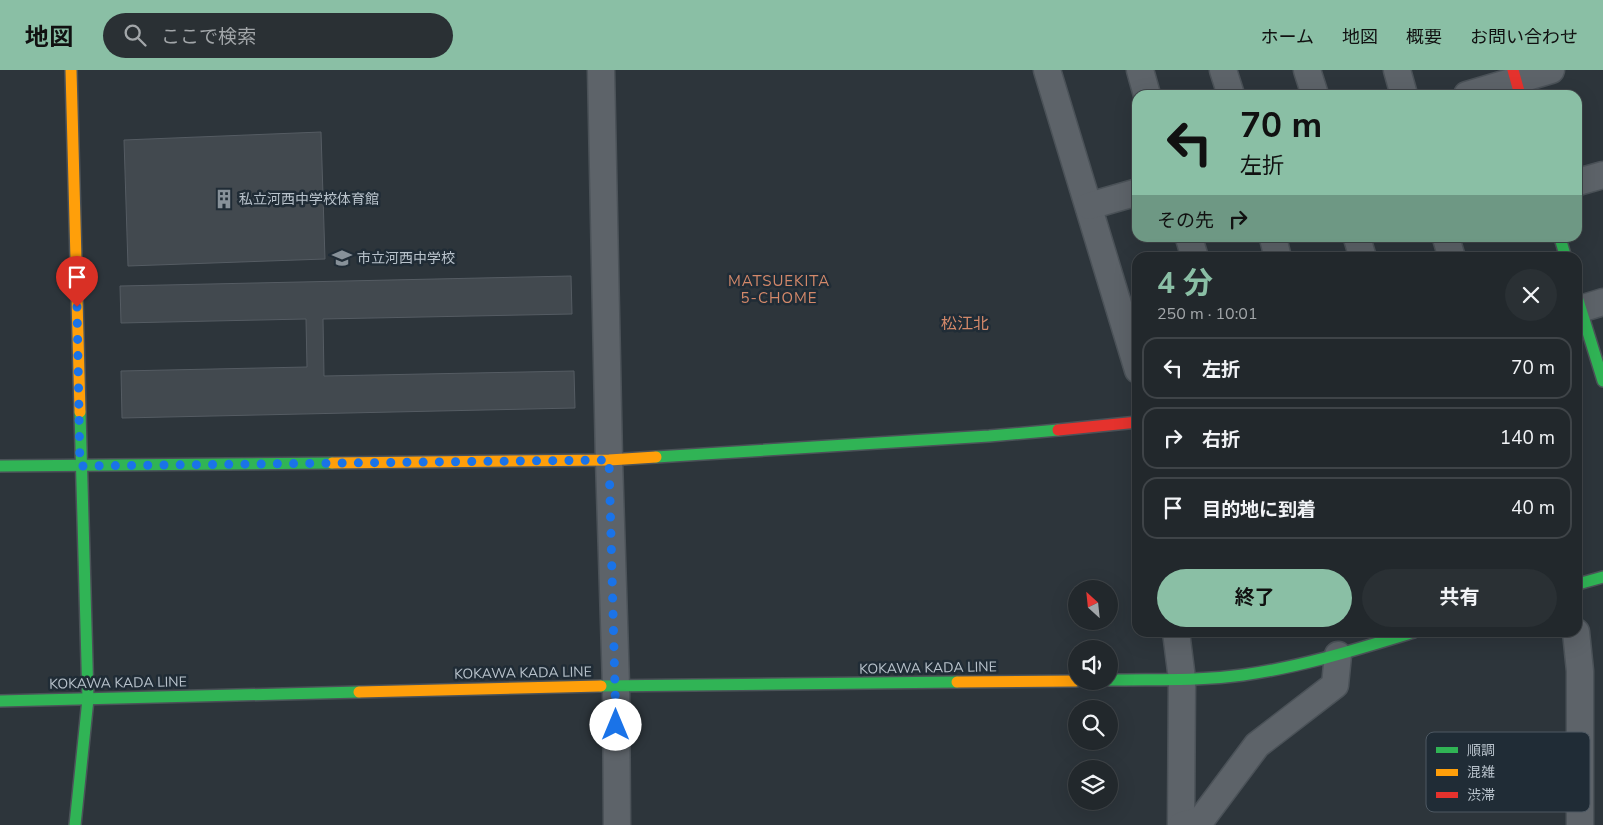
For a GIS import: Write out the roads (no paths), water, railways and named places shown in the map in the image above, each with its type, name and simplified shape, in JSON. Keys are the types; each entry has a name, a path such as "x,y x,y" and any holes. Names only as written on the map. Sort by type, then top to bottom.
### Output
{"street":[{"path":"72,70 80,466 88,699 75,825"},
{"path":"601,70 616,686 617,825"},
{"path":"1047,70 1132,350"},
{"path":"1140,70 1146,90"},
{"path":"1223,70 1229,90"},
{"path":"1307,70 1313,90"},
{"path":"1397,70 1403,90"},
{"path":"1486,90 1551,70"},
{"path":"1582,181 1603,175"},
{"path":"1089,206 1132,194"},
{"path":"1584,305 1603,381"},
{"path":"0,466 609,460 989,436 1132,423"},
{"path":"1582,583 1603,577"},
{"path":"1177,637 1182,679 1182,825 1201,820 1256,745 1335,685 1338,655"},
{"path":"1118,680 1182,679 1261,672 1338,655 1397,637"},
{"path":"1577,637 1580,671 1580,732"},
{"name":"KOKAWA KADA LINE","path":"0,701 616,686 1068,681"},
{"path":"1580,812 1580,825"}],"place":[{"name":"私立河西中学校体育館","path":"224,199"},
{"name":"市立河西中学校","path":"342,258"}],"district":[{"name":"MATSUEKITA 5-CHOME","path":"779,290"},
{"name":"松江北","path":"965,324"}]}
